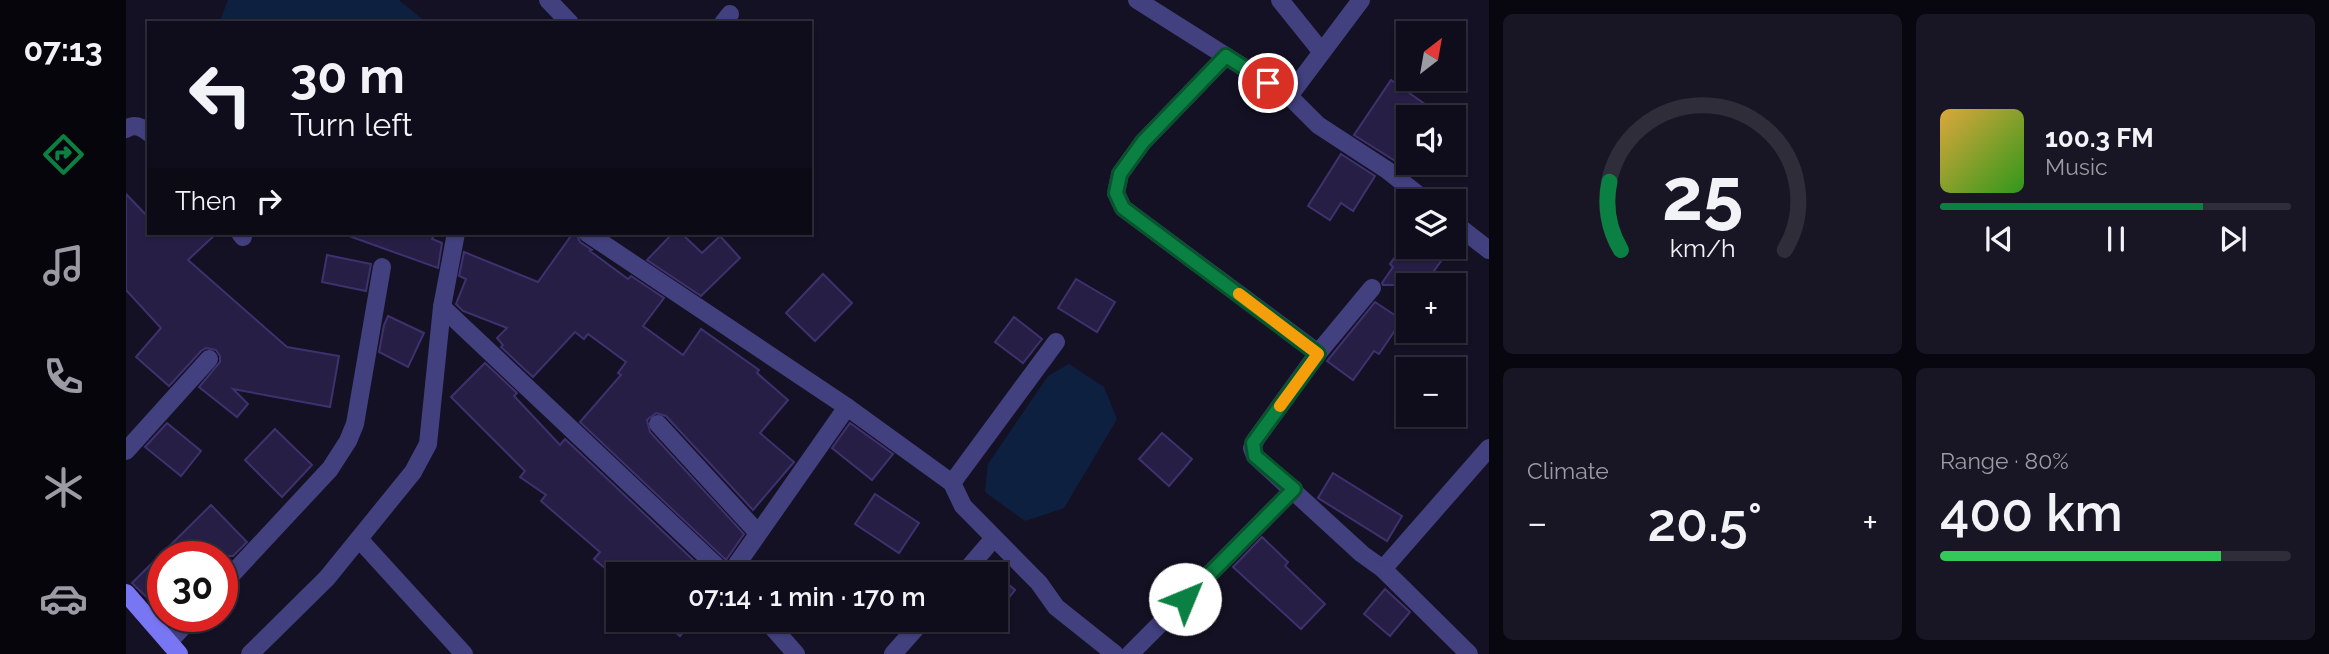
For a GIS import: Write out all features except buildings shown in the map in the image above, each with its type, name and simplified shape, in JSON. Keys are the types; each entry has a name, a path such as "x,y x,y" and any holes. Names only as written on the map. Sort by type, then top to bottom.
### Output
{"street":[{"path":"548,0 568,21"},
{"path":"1137,0 1289,96 1318,125 1411,189"},
{"path":"1280,0 1321,51"},
{"path":"1289,96 1361,0"},
{"path":"1226,56 1143,142 1120,174 1116,193 1123,208 1318,354"},
{"path":"126,129 139,126 147,132"},
{"path":"1466,232 1489,250"},
{"path":"250,654 327,578 413,472 428,444 442,307 456,235"},
{"path":"590,235 848,407 952,483 962,506 1039,583 1056,607 1115,654"},
{"path":"238,568 330,469 348,442 355,425 382,267"},
{"path":"1372,288 1318,354 1253,443 1255,456 1362,554 1383,569 1469,654"},
{"path":"442,307 715,562"},
{"path":"952,483 1056,342"},
{"path":"126,451 209,359"},
{"path":"737,562 848,407"},
{"path":"658,424 758,533"},
{"path":"1383,569 1489,448"},
{"path":"1130,654 1294,489"},
{"path":"973,562 994,538"},
{"path":"359,539 464,654"},
{"path":"126,593 174,648 184,632"},
{"path":"777,632 796,654"},
{"path":"893,654 912,632"}],"water":[{"path":"228,0 399,0 425,21 220,21"},
{"path":"1069,364 1104,387 1117,419 1064,508 1025,521 985,492 988,464 1048,376"}],"slow traffic":[{"path":"1239,294 1318,354 1280,406"}],"route":[{"path":"1185,599 1294,489 1255,456 1253,443 1318,354 1123,208 1116,193 1120,174 1143,142 1226,56 1268,83"}]}
